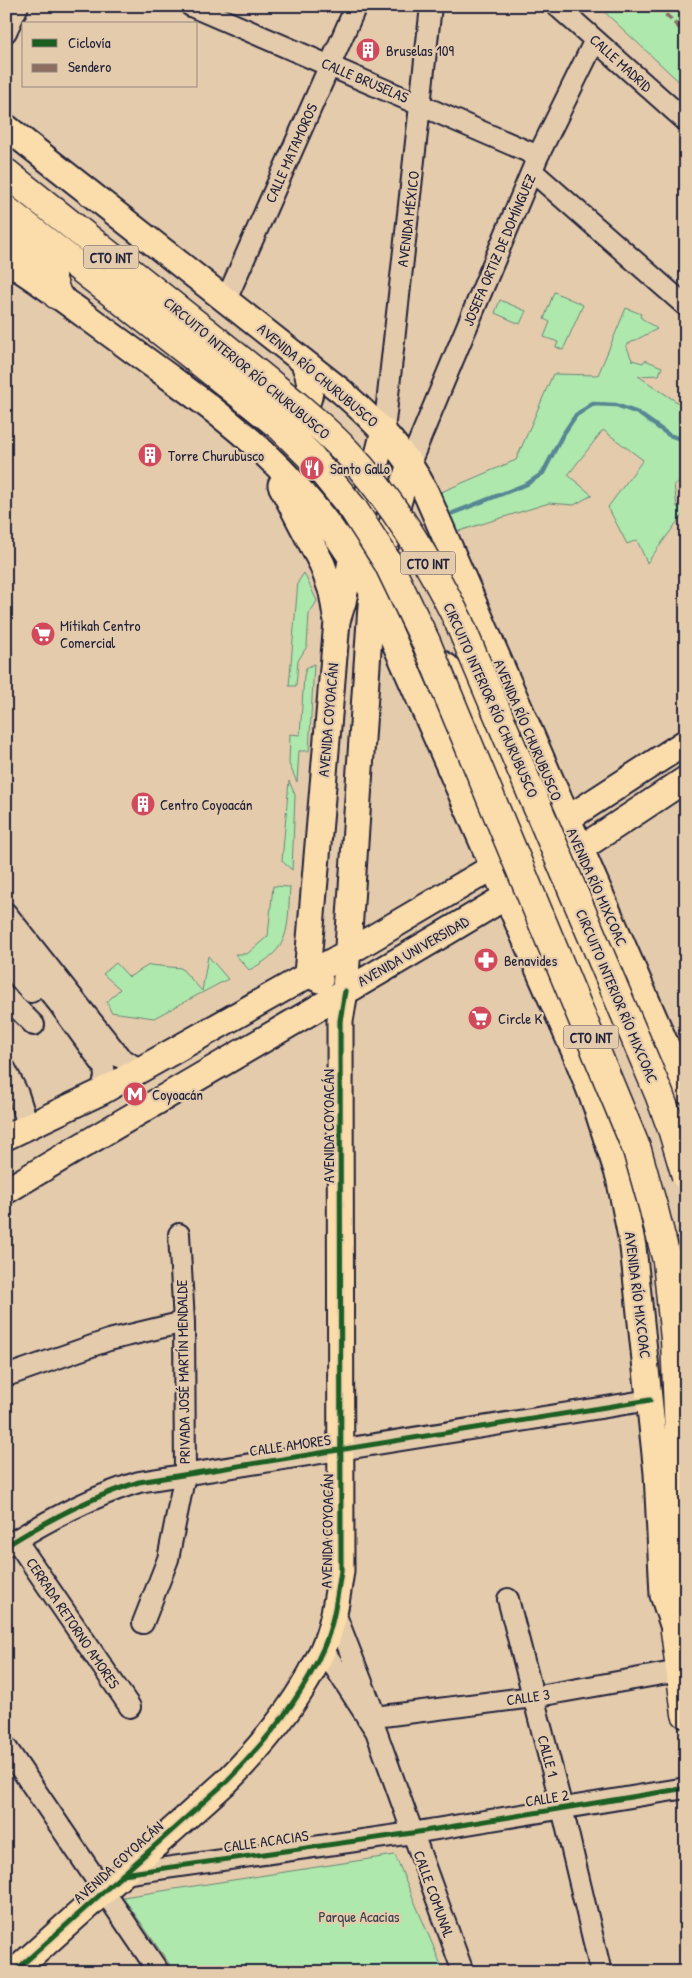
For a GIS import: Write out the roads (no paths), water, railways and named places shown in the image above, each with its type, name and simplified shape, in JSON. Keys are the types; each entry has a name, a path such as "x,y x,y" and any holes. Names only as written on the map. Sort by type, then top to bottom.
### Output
{"highway":[{"name":"CIRCUITO INTERIOR RÍO CHURUBUSCO","path":"6,173 207,351 332,481 372,536 388,563 426,642 546,856"},
{"name":"CIRCUITO INTERIOR RÍO CHURUBUSCO","path":"6,210 207,351 307,414 374,483 408,530 458,620 546,856"},
{"path":"6,237 46,269 57,295"},
{"name":"CIRCUITO INTERIOR RÍO MIXCOAC","path":"546,856 659,1094 686,1176"},
{"name":"CTO INT","path":"546,856 637,1150 666,1261 675,1339 683,1532 682,1593 675,1631"},
{"name":"AVENIDA RÍO MIXCOAC","path":"675,1631 686,1714"}],"main road":[{"name":"AVENIDA RÍO CHURUBUSCO","path":"6,127 341,391 384,431 410,463 426,493 567,820"},
{"name":"CTO INT","path":"6,260 197,398 261,450 284,473 352,556 372,592 401,655 506,896"},
{"path":"303,360 308,372 310,388 308,404 304,411 277,440 261,450 322,564 332,592 337,621"},
{"name":"AVENIDA COYOACÁN","path":"307,974 337,621 384,431"},
{"name":"AVENIDA COYOACÁN","path":"14,1972 227,1781 257,1751 279,1724 305,1682 323,1649 335,1613 341,1571 340,1021 344,991 372,592 410,463"},
{"path":"401,655 417,652 429,656 446,666 460,682 546,856 606,1018"},
{"name":"AVENIDA UNIVERSIDAD","path":"6,1191 506,896 546,856 567,820 686,742"},
{"name":"AVENIDA UNIVERSIDAD","path":"6,1137 29,1128 101,1092 493,867 546,856 686,779"},
{"name":"AVENIDA RÍO MIXCOAC","path":"567,820 546,856 659,1028 686,1091"},
{"name":"AVENIDA RÍO MIXCOAC","path":"506,896 576,1055 596,1106 619,1177 633,1247 650,1400 660,1506 662,1595 675,1631"},
{"path":"307,974 344,991"},
{"path":"576,1055 585,1035 606,1018 630,1015 643,1018 659,1028"},
{"path":"6,1147 29,1128"}],"street":[{"path":"6,32 18,6"},
{"name":"CALLE BRUSELAS","path":"191,6 422,104 535,164 561,196 686,306"},
{"name":"CALLE MATAMOROS","path":"226,300 356,6"},
{"name":"AVENIDA MÉXICO","path":"384,431 422,104 431,6"},
{"name":"CALLE MADRID","path":"557,6 686,121"},
{"name":"JOSEFA ORTIZ DE DOMÍNGUEZ","path":"410,463 535,164 595,40"},
{"path":"6,913 59,1003"},
{"path":"6,940 59,1003 104,1066 105,1077 101,1092"},
{"path":"6,962 59,1003 122,1060 140,1070"},
{"path":"6,997 34,1025"},
{"path":"6,1070 18,1094 29,1128"},
{"name":"PRIVADA JOSÉ MARTÍN MENDALDE","path":"143,1623 168,1559 185,1474 184,1322 178,1234"},
{"path":"6,1376 109,1340 184,1322"},
{"name":"CALLE AMORES","path":"11,1543 62,1514 118,1488 140,1482 650,1400"},
{"name":"CERRADA RETORNO AMORES","path":"11,1543 130,1706"},
{"name":"CALLE 1","path":"508,1599 562,1808 601,1972"},
{"path":"335,1613 373,1722"},
{"name":"CALLE COMUNAL","path":"323,1649 373,1722 463,1972"},
{"name":"CALLE 3","path":"373,1722 533,1697 680,1671"},
{"path":"6,1747 159,1972"},
{"name":"CALLE 2","path":"412,1833 686,1788"},
{"name":"CALLE ACACIAS","path":"123,1874 412,1833"}],"waterway":[{"path":"453,513 527,484 543,473 562,436 576,415 593,404 616,405 638,413 669,435 686,441"}],"place":[{"name":"Bruselas 109","path":"368,50"},
{"name":"Torre Churubusco","path":"150,455"},
{"name":"Santo Gallo","path":"312,468"},
{"name":"Mítikah Centro Comercial","path":"43,634"},
{"name":"Centro Coyoacán","path":"143,804"},
{"name":"Benavides","path":"486,960"},
{"name":"Circle K","path":"480,1018"},
{"name":"Coyoacán","path":"135,1094"}],"park label":[{"name":"Parque Acacias","path":"359,1916"}]}
